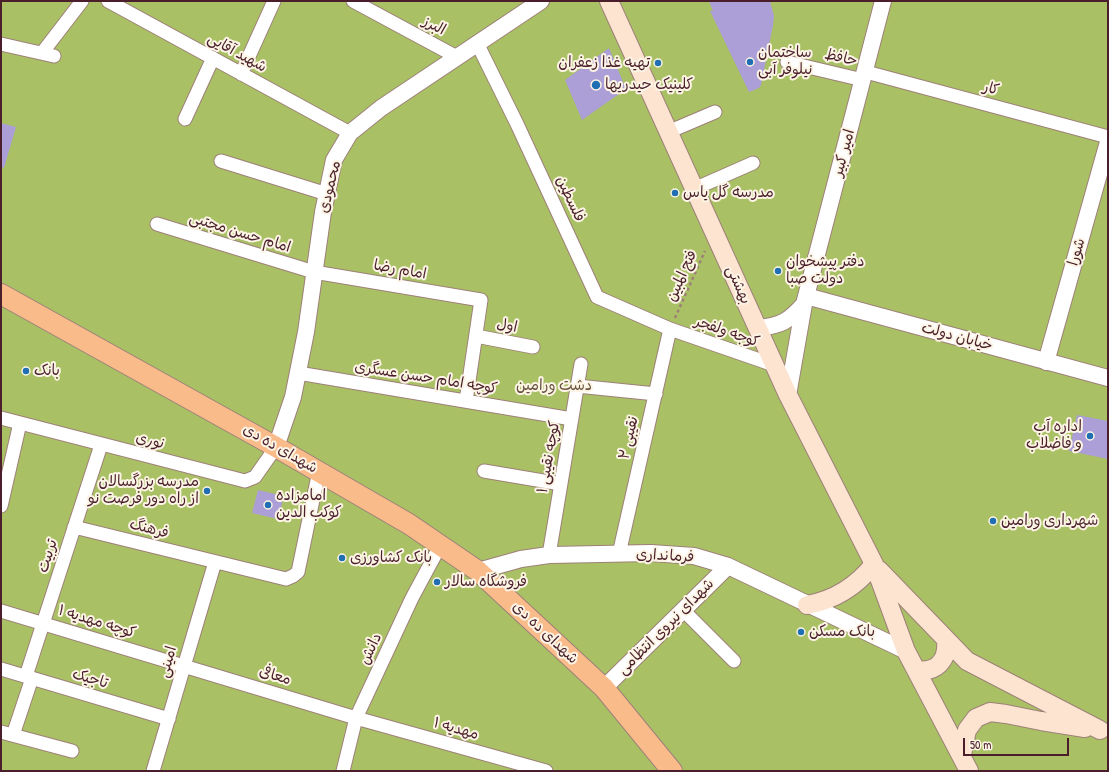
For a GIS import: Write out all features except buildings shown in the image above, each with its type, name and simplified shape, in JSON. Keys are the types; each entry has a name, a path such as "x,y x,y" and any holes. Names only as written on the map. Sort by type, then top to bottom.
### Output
{"main road":[{"name":"بهشتی","path":"609,1 788,395 874,564"},
{"name":"شهدای ده دی","path":"1,294 319,471 409,524 478,571 604,688 672,771"},
{"path":"806,605 820,602 845,592 856,584 874,564"},
{"path":"874,564 966,661 1104,731"},
{"path":"874,564 906,651 965,763"},
{"path":"916,670 929,670 940,664 945,657 947,649 946,641"},
{"path":"965,763 967,730 976,718 990,712 1104,731"}],"street":[{"path":"1,44 48,55 82,1"},
{"name":"شهید آقایی","path":"108,1 350,133"},
{"path":"241,74 274,1"},
{"name":"البرز","path":"353,1 457,57"},
{"name":"محمودی","path":"276,447 293,397 298,373 327,194 334,160 350,133 381,108 541,1"},
{"name":"امیر کبیر","path":"788,395 805,300 865,76 883,1"},
{"name":"فلسطین","path":"477,43 517,124 597,297 670,329"},
{"path":"185,118 213,58"},
{"name":"حافظ","path":"787,62 865,76"},
{"name":"کار","path":"865,76 1108,137"},
{"path":"668,132 715,112"},
{"name":"شورا","path":"1046,362 1108,142"},
{"path":"221,160 327,194"},
{"path":"694,189 753,163"},
{"name":"امام حسن مجتبی","path":"157,224 314,272"},
{"name":"امام رضا","path":"314,272 481,300 476,336"},
{"path":"757,328 775,327 792,318 805,300"},
{"name":"خیابان دولت","path":"805,300 1108,378"},
{"name":"کوجه ولفجر","path":"670,329 774,365"},
{"name":"نقیبی ۲","path":"620,554 670,329"},
{"path":"466,401 476,336"},
{"name":"اول","path":"476,336 533,347"},
{"name":"کوچه نقیبی ۱","path":"549,555 582,364"},
{"name":"کوچه امام حسن عسگری","path":"298,373 572,419"},
{"path":"578,386 656,394"},
{"name":"نوری","path":"1,418 245,481 255,477 276,447"},
{"path":"1,506 20,423"},
{"name":"تربیت","path":"7,733 29,677 44,622 101,445"},
{"name":"فرهنگ","path":"74,527 286,579 298,572 319,471"},
{"path":"484,471 561,484"},
{"name":"دانش","path":"343,771 356,718 412,598 440,546"},
{"name":"فرمانداری","path":"478,571 521,559 549,555 651,553 694,556 728,566 806,605 906,651"},
{"name":"امینی","path":"153,771 215,562"},
{"name":"شهدای نیروی انتظامی","path":"604,688 728,566"},
{"path":"682,610 734,661"},
{"name":"کوچه مهدیه ۱","path":"1,611 44,622 184,666"},
{"name":"معافی","path":"184,666 356,718"},
{"name":"تاجیک","path":"1,669 169,719"},
{"name":"مهدیه ۱","path":"356,718 546,771"},
{"path":"7,733 72,751"}],"path":[{"name":"فتح المبین","path":"670,329 714,232"}],"green space":[{"name":"دشت ورامین","path":"1,1 1108,1 1108,771 1,771"}],"place":[{"name":"ساختمان نیلوفر آبی","path":"750,62"},
{"name":"تهیه غذا زعفران","path":"658,63"},
{"name":"کلینیک حیدریها","path":"596,85"},
{"name":"مدرسه گل یاس","path":"675,193"},
{"name":"دفتر پیشخوان دولت صبا","path":"778,271"},
{"name":"بانک","path":"26,371"},
{"name":"اداره آب و فاضلاب","path":"1090,436"},
{"name":"مدرسه بزرگسالان از راه دور فرصت نو","path":"207,491"},
{"name":"امامزاده کوکب الدین","path":"268,505"},
{"name":"شهرداری ورامین","path":"993,521"},
{"name":"بانک کشاورزی","path":"342,558"},
{"name":"فروشگاه سالار","path":"437,582"},
{"name":"بانک مسکن","path":"801,632"}]}
